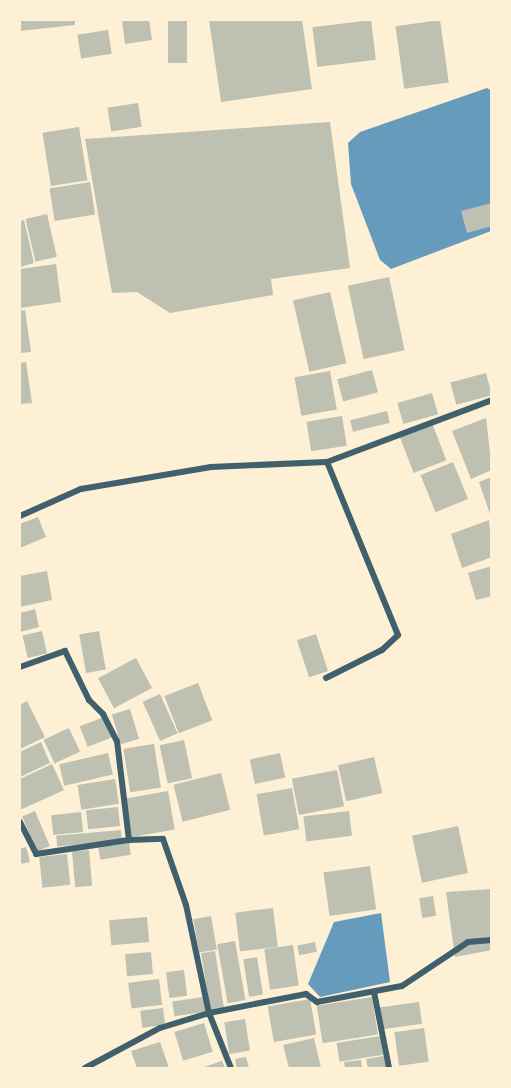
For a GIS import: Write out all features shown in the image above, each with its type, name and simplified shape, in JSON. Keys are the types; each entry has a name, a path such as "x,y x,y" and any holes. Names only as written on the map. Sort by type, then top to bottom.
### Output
{"street":[{"path":"20,516 81,489 211,467 327,462 492,400"},
{"path":"326,678 382,650 398,636 327,462"},
{"path":"20,667 65,651 117,741 129,840"},
{"path":"20,822 36,854 129,840 164,839 186,905 209,1013 231,1068"},
{"path":"85,1068 160,1028 209,1013 306,994 317,1002 402,986 468,942 492,940"},
{"path":"374,992 389,1068"}],"water":[{"path":"487,88 492,91 491,231 391,269 380,260 351,184 348,143 360,132"},
{"path":"381,913 390,982 320,997 308,984 334,922"}],"building":[{"path":"20,20 75,20 75,25 20,31"},
{"path":"122,20 149,20 152,40 125,44"},
{"path":"168,20 187,20 187,63 168,63"},
{"path":"209,20 302,20 312,89 221,102"},
{"path":"371,20 376,60 317,67 312,27"},
{"path":"440,20 449,82 404,89 395,26"},
{"path":"108,30 112,54 81,59 77,35"},
{"path":"138,103 142,127 111,132 107,108"},
{"path":"330,122 350,268 271,279 273,295 170,313 137,292 112,293 85,139"},
{"path":"79,127 87,180 51,186 42,133"},
{"path":"90,182 95,215 55,221 50,188"},
{"path":"492,203 492,226 467,233 461,211"},
{"path":"47,214 57,257 35,262 26,219"},
{"path":"24,220 34,263 20,267 20,221"},
{"path":"56,264 61,302 20,308 20,269"},
{"path":"389,277 405,350 364,359 348,286"},
{"path":"330,292 346,363 309,372 293,301"},
{"path":"25,310 31,352 20,353 20,311"},
{"path":"26,362 32,403 20,404 20,363"},
{"path":"372,370 378,392 343,402 337,379"},
{"path":"330,371 337,409 301,416 295,377"},
{"path":"486,373 492,395 456,405 450,383"},
{"path":"432,393 438,414 403,424 397,403"},
{"path":"387,411 390,423 353,432 350,420"},
{"path":"342,416 347,446 311,451 306,422"},
{"path":"486,418 492,470 471,479 452,431"},
{"path":"432,423 446,460 414,473 399,436"},
{"path":"453,462 468,499 436,512 421,475"},
{"path":"492,477 492,517 491,517 479,482"},
{"path":"38,517 46,537 20,548 20,524"},
{"path":"489,520 492,557 462,568 451,534"},
{"path":"492,566 492,596 476,600 468,573"},
{"path":"47,571 52,600 20,607 20,576"},
{"path":"35,609 39,627 20,632 20,613"},
{"path":"42,631 47,653 28,658 23,635"},
{"path":"99,631 106,669 86,673 79,634"},
{"path":"316,634 328,671 309,677 297,640"},
{"path":"136,658 152,688 114,708 98,678"},
{"path":"198,683 212,720 179,733 164,696"},
{"path":"160,694 177,733 160,741 143,702"},
{"path":"27,701 45,737 20,749 20,705"},
{"path":"130,709 139,739 121,744 112,715"},
{"path":"104,717 112,738 88,747 80,726"},
{"path":"69,728 80,752 55,763 44,740"},
{"path":"184,740 192,778 168,783 160,745"},
{"path":"41,742 50,763 20,777 20,752"},
{"path":"154,744 161,787 130,792 123,749"},
{"path":"108,753 113,774 64,786 59,764"},
{"path":"280,753 285,777 255,784 250,759"},
{"path":"374,757 382,793 346,801 338,765"},
{"path":"52,764 64,790 20,810 20,779"},
{"path":"337,770 344,806 299,815 292,779"},
{"path":"221,773 230,810 183,822 173,785"},
{"path":"115,779 119,804 81,810 77,785"},
{"path":"292,788 299,829 264,836 257,794"},
{"path":"168,791 175,829 131,837 125,799"},
{"path":"118,807 120,826 88,829 86,810"},
{"path":"35,811 50,846 37,851 22,816"},
{"path":"349,811 352,836 306,841 303,817"},
{"path":"81,812 83,832 53,835 51,815"},
{"path":"458,826 468,873 422,883 412,836"},
{"path":"121,830 122,841 57,847 56,836"},
{"path":"129,843 131,855 100,860 98,848"},
{"path":"26,847 30,862 20,864 20,849"},
{"path":"89,850 92,886 75,887 72,851"},
{"path":"67,854 70,885 42,888 39,857"},
{"path":"370,866 376,910 330,916 323,873"},
{"path":"491,889 492,950 455,957 446,892"},
{"path":"433,896 436,916 422,918 419,898"},
{"path":"273,908 278,947 240,951 235,913"},
{"path":"211,916 217,949 199,953 193,919"},
{"path":"147,917 149,942 111,945 109,920"},
{"path":"235,941 245,1000 228,1003 217,944"},
{"path":"315,942 317,952 299,955 297,945"},
{"path":"293,945 299,986 270,990 264,949"},
{"path":"215,951 224,1007 210,1009 201,953"},
{"path":"151,952 153,974 127,976 125,954"},
{"path":"257,957 263,995 249,997 243,959"},
{"path":"184,970 187,996 169,998 166,972"},
{"path":"159,979 162,1005 131,1009 128,983"},
{"path":"204,997 206,1012 174,1016 172,1001"},
{"path":"372,997 378,1035 323,1043 317,1006"},
{"path":"310,999 316,1034 274,1042 268,1006"},
{"path":"419,1002 422,1024 382,1029 379,1008"},
{"path":"163,1008 165,1025 142,1028 140,1011"},
{"path":"245,1019 250,1051 229,1054 224,1022"},
{"path":"204,1023 213,1052 183,1061 174,1032"},
{"path":"424,1028 429,1062 399,1066 394,1032"},
{"path":"380,1036 383,1055 340,1062 337,1043"},
{"path":"314,1038 321,1068 289,1068 283,1045"},
{"path":"160,1042 169,1068 137,1068 131,1051"},
{"path":"384,1056 386,1068 368,1068 366,1059"},
{"path":"246,1057 249,1068 237,1068 235,1059"},
{"path":"361,1060 362,1068 345,1068 344,1062"},
{"path":"222,1061 225,1068 201,1068"}]}
